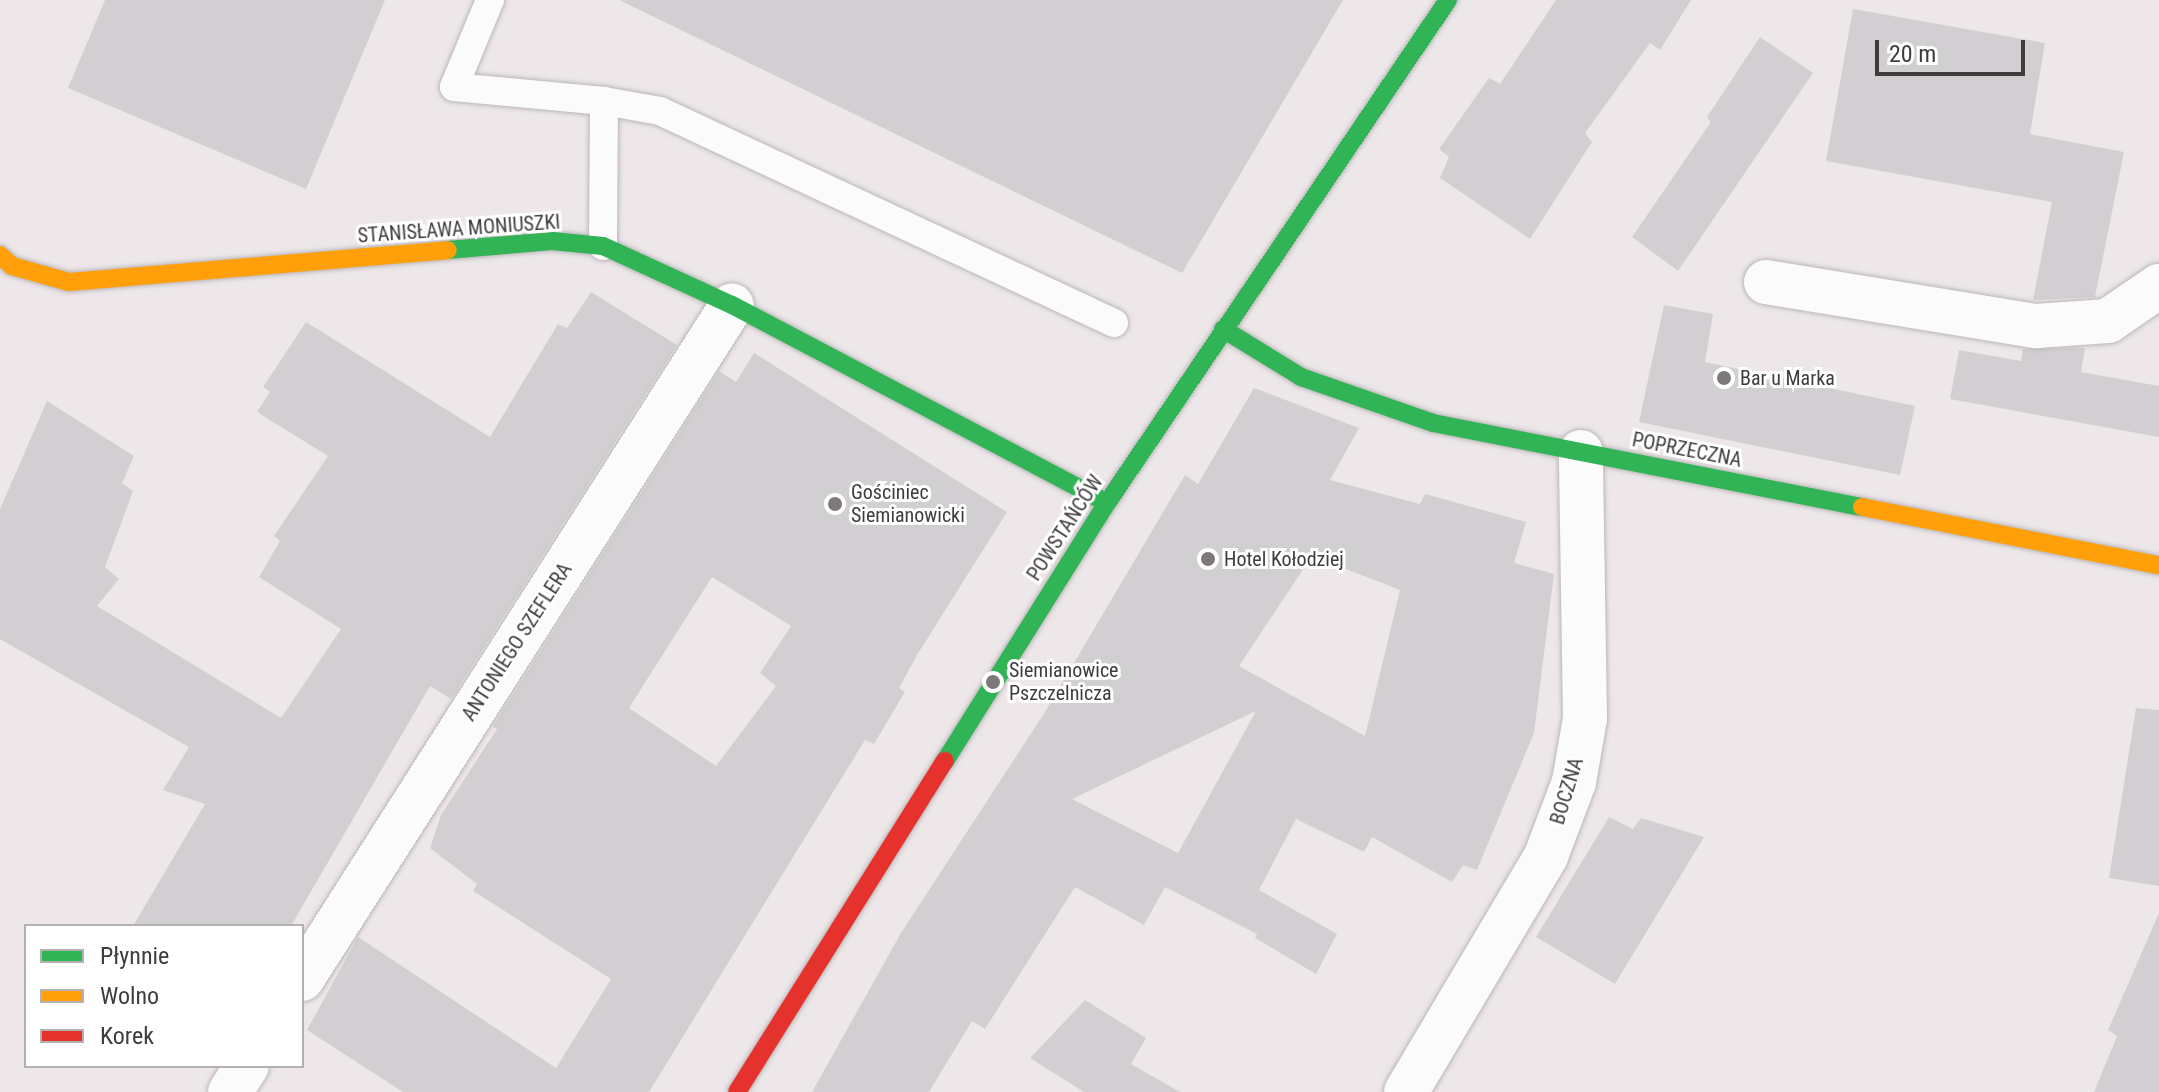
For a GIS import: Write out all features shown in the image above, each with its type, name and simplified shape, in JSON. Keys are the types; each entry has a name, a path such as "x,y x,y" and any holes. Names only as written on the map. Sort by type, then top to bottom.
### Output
{"street":[{"name":"POWSTAŃCÓW","path":"737,1092 1107,503 1448,0"},
{"name":"STANISŁAWA MONIUSZKI","path":"0,255 12,266 69,282 552,241 603,246 732,305 1107,503"},
{"path":"1766,282 2036,326 2108,321 2159,286"},
{"name":"ANTONIEGO SZEFLERA","path":"304,976 732,305"},
{"name":"POPRZECZNA","path":"1223,329 1301,377 1368,404 1581,452 2159,565"},
{"name":"BOCZNA","path":"1406,1092 1546,856 1574,782 1585,718 1581,452"},
{"path":"230,1092 246,1068"}],"lane":[{"path":"490,0 454,87 604,101 660,111 1114,323"},
{"path":"603,246 604,101"}],"building":[{"path":"105,0 385,0 306,189 68,88"},
{"path":"619,0 1343,0 1182,273"},
{"path":"1556,0 1691,0 1660,50 1650,43 1585,133 1592,142 1530,239 1440,178 1449,157 1439,149 1489,78 1500,84"},
{"path":"1853,9 2045,43 2030,134 2124,152 2095,297 2033,300 2052,202 1826,161"},
{"path":"1760,37 1813,73 1678,271 1632,237 1711,122 1707,117"},
{"path":"591,292 677,345 451,699 430,686 292,924 134,924 205,804 163,790 189,747 0,639 0,509 47,401 134,456 122,483 133,491 105,567 119,579 97,606 281,718 341,629 259,577 280,541 274,536 328,456 257,412 270,392 263,387 306,322 490,437 558,324 567,328"},
{"path":"1664,305 1713,314 1705,362 1915,406 1900,475 1639,422"},
{"path":"2085,348 2081,372 2159,386 2159,437 1950,399 1959,350 2021,361 2023,349"},
{"path":"754,353 1007,512 917,655 899,688 905,692 874,744 865,740 649,1092 403,1092 307,1030 358,937 556,1068 611,979 473,891 477,884 430,848 441,815 497,729 493,726 719,371 736,382","holes":["712,577 791,626 760,673 776,686 716,766 629,708"]},
{"path":"1254,388 1359,428 1330,480 1420,504 1425,494 1526,522 1514,563 1554,574 1534,733 1477,870 1463,865 1452,882 1372,837 1364,852 1296,819 1259,890 1337,934 1316,974 1255,938 1257,934 1165,887 1144,925 1075,887 985,1029 972,1021 929,1092 812,1092 901,933 1045,712 1185,475 1198,484","holes":["1312,556 1400,590 1365,736 1239,666","1256,711 1178,853 1072,799"]},
{"path":"2136,708 2159,710 2159,886 2109,878"},
{"path":"1609,817 1633,829 1641,818 1704,837 1615,984 1536,937"},
{"path":"2159,913 2159,1092 2094,1092 2117,1036 2108,1030"},
{"path":"1085,1000 1146,1038 1131,1064 1180,1092 1084,1092 1030,1058"}],"traffic: fast":[{"path":"945,761 1107,503 1448,0"},
{"path":"448,250 552,241 603,246 732,305 1107,503"},
{"path":"1223,329 1301,377 1433,423 1862,507"}],"traffic: slow":[{"path":"0,255 12,266 69,282 448,250"},
{"path":"1862,507 2159,565"}],"traffic: jam":[{"path":"737,1092 945,761"}],"place":[{"name":"Bar u Marka","path":"1724,378"},
{"name":"Gościniec Siemianowicki","path":"835,504"},
{"name":"Hotel Kołodziej","path":"1208,559"},
{"name":"Siemianowice Pszczelnicza","path":"993,682"}]}
